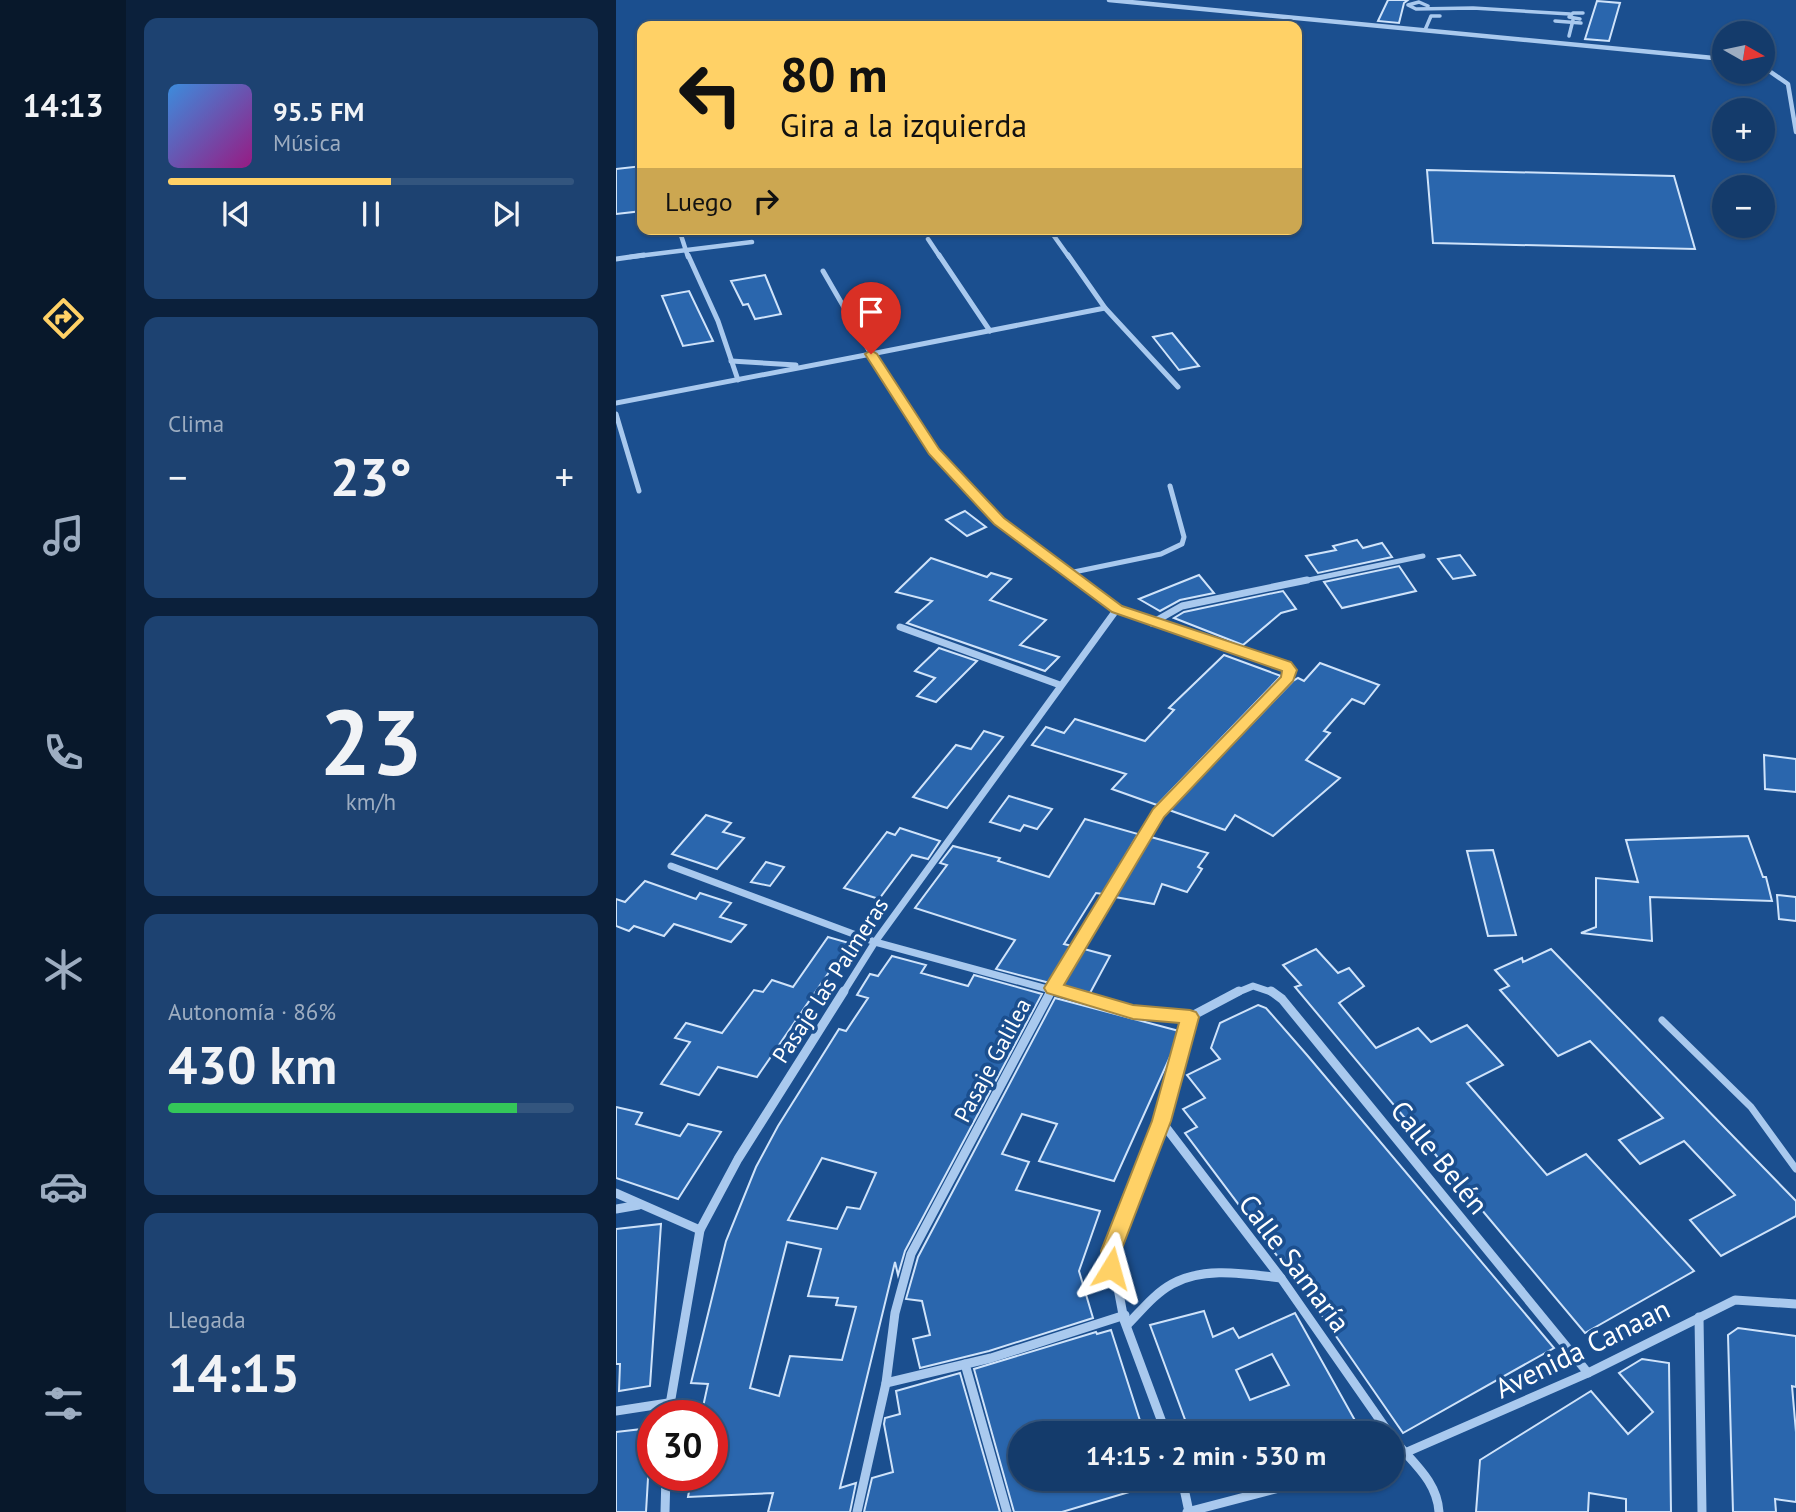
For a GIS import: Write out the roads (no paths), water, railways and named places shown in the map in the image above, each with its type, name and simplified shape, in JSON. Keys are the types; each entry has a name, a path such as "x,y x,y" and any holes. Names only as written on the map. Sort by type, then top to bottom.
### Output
{"street":[{"path":"1109,0 1712,58"},
{"path":"1443,8 1446,0"},
{"path":"1431,16 1408,5 1419,2 1443,8 1477,7 1580,21"},
{"path":"1416,9 1428,6"},
{"path":"1555,21 1583,13"},
{"path":"1569,36 1572,18"},
{"path":"1775,75 1788,84 1796,132"},
{"path":"681,235 718,321 738,380"},
{"path":"1053,235 1105,308 1178,387"},
{"path":"928,239 990,331"},
{"path":"616,259 752,242"},
{"path":"823,271 871,354 934,452 999,521 1117,609 1152,623 1182,606 1423,556"},
{"path":"616,403 1105,308"},
{"path":"732,361 807,366"},
{"path":"616,414 639,491"},
{"path":"1069,573 1161,554 1182,544 1184,537 1170,486"},
{"name":"Pasaje las Palmeras","path":"669,1400 700,1230 738,1159 875,942 1117,609"},
{"name":"Pasaje Galilea","path":"857,1512 886,1383 895,1313 911,1254 1053,988 1158,813 1288,678 1289,670 1285,666 1152,623"},
{"path":"900,627 1060,685"},
{"path":"671,866 875,942 1053,988 1133,1012 1190,1017 1161,1121 1111,1251 1111,1268 1126,1320 1162,1421"},
{"name":"Calle Belén","path":"1190,1017 1248,986 1259,985 1282,999 1588,1373"},
{"name":"Calle Samaría","path":"1161,1121 1281,1278 1380,1421"},
{"path":"616,1193 700,1230"},
{"path":"616,1209 640,1205"},
{"path":"886,1383 1126,1320 1172,1284 1187,1278 1230,1272 1281,1278"},
{"name":"Avenida Canaan","path":"1405,1455 1588,1373 1735,1300 1796,1304"},
{"path":"1699,1317 1702,1512"},
{"path":"965,1364 1007,1512"},
{"path":"616,1411 637,1408"},
{"name":"Calle Samaría","path":"1405,1455 1436,1487 1439,1512"},
{"path":"665,1512 666,1491"},
{"path":"1185,1491 1189,1512 1269,1491"}],"lane":[{"path":"1425,30 1431,16 1440,16"},
{"path":"1662,1020 1740,1092 1776,1136 1796,1169"}]}
